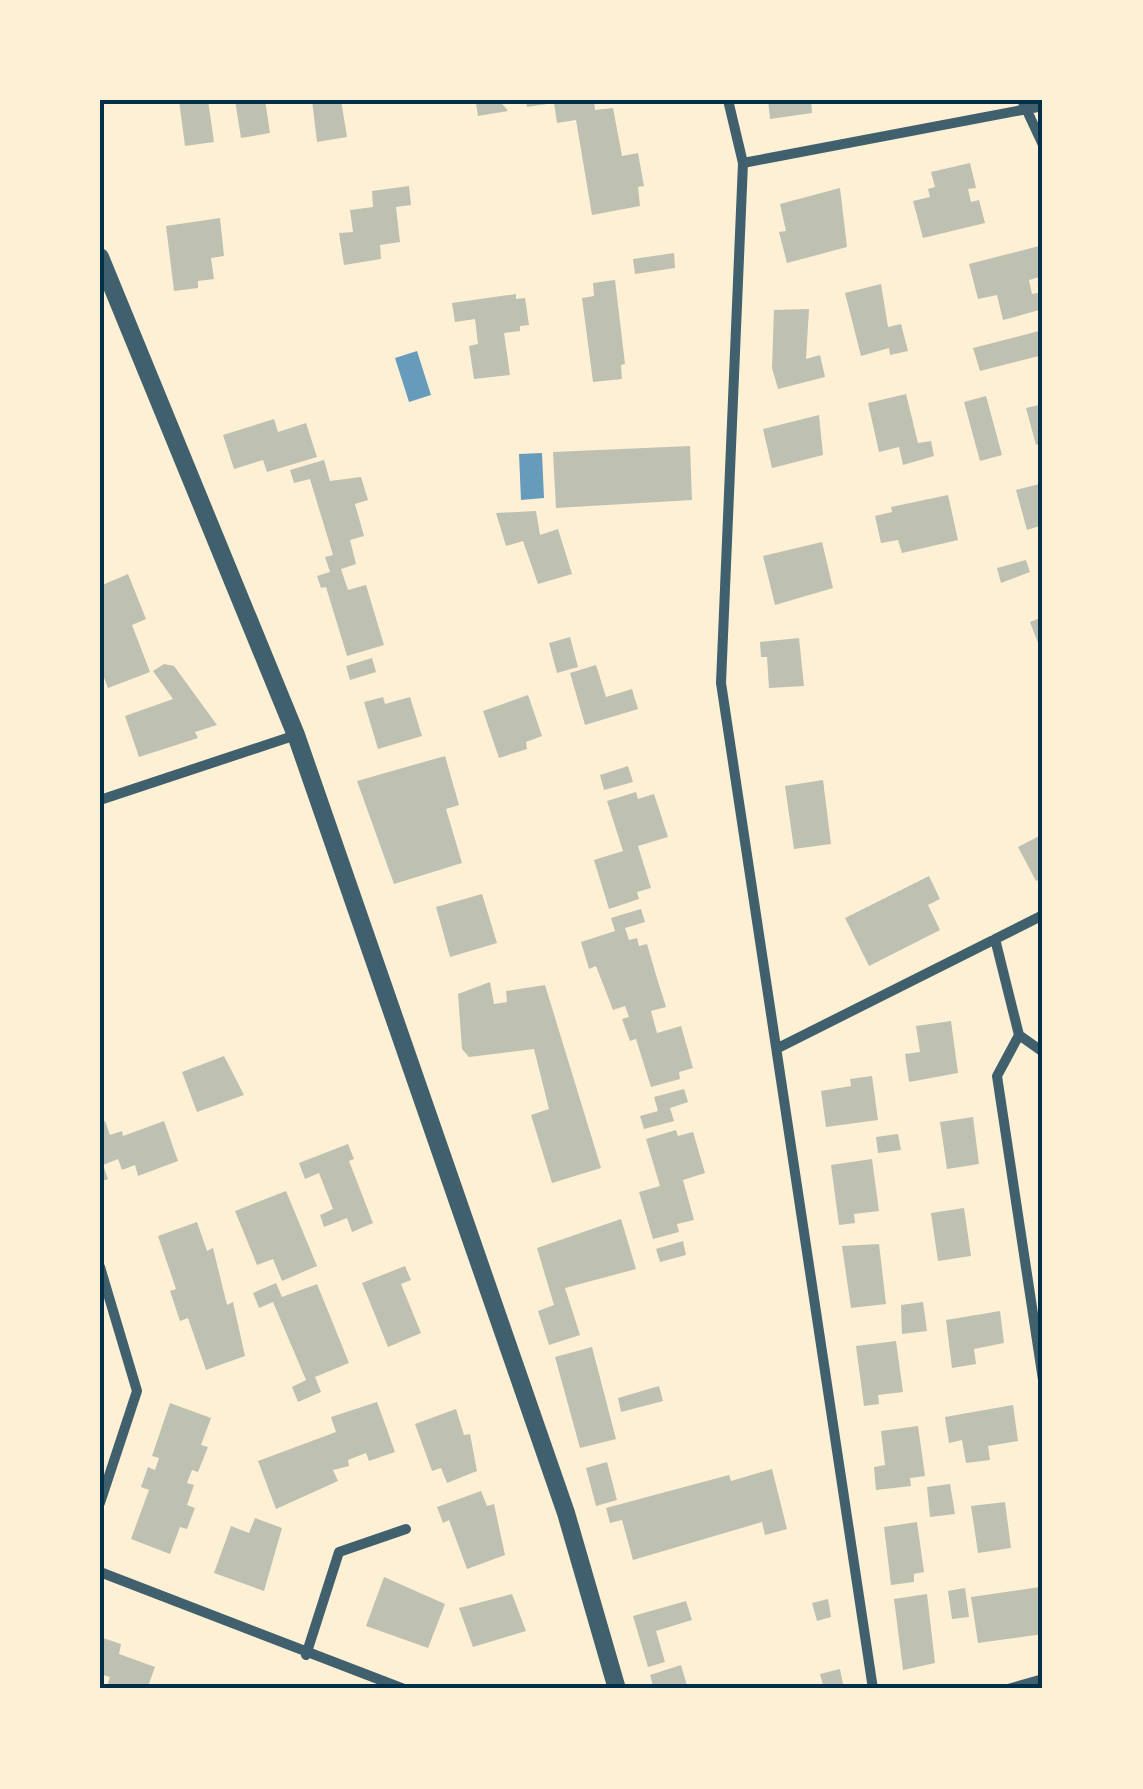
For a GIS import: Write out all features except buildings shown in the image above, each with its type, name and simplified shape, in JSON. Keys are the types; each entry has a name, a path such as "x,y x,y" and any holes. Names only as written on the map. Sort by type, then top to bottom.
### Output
{"street":[{"path":"728,100 743,163 721,683 873,1689"},
{"path":"743,163 1022,105 1043,106"},
{"path":"1022,105 1043,145"},
{"path":"100,257 296,735 566,1513 617,1689"},
{"path":"100,800 296,735"},
{"path":"778,1048 1043,915"},
{"path":"995,940 1019,1035 1043,1052"},
{"path":"1019,1035 997,1076 1043,1380"},
{"path":"100,1267 138,1391 100,1503"},
{"path":"306,1654 339,1552 406,1529"},
{"path":"100,1572 404,1689"},
{"path":"1008,1689 1043,1679"}],"water":[{"path":"417,351 431,395 409,402 395,358"},
{"path":"542,453 544,498 521,500 519,454"}]}
